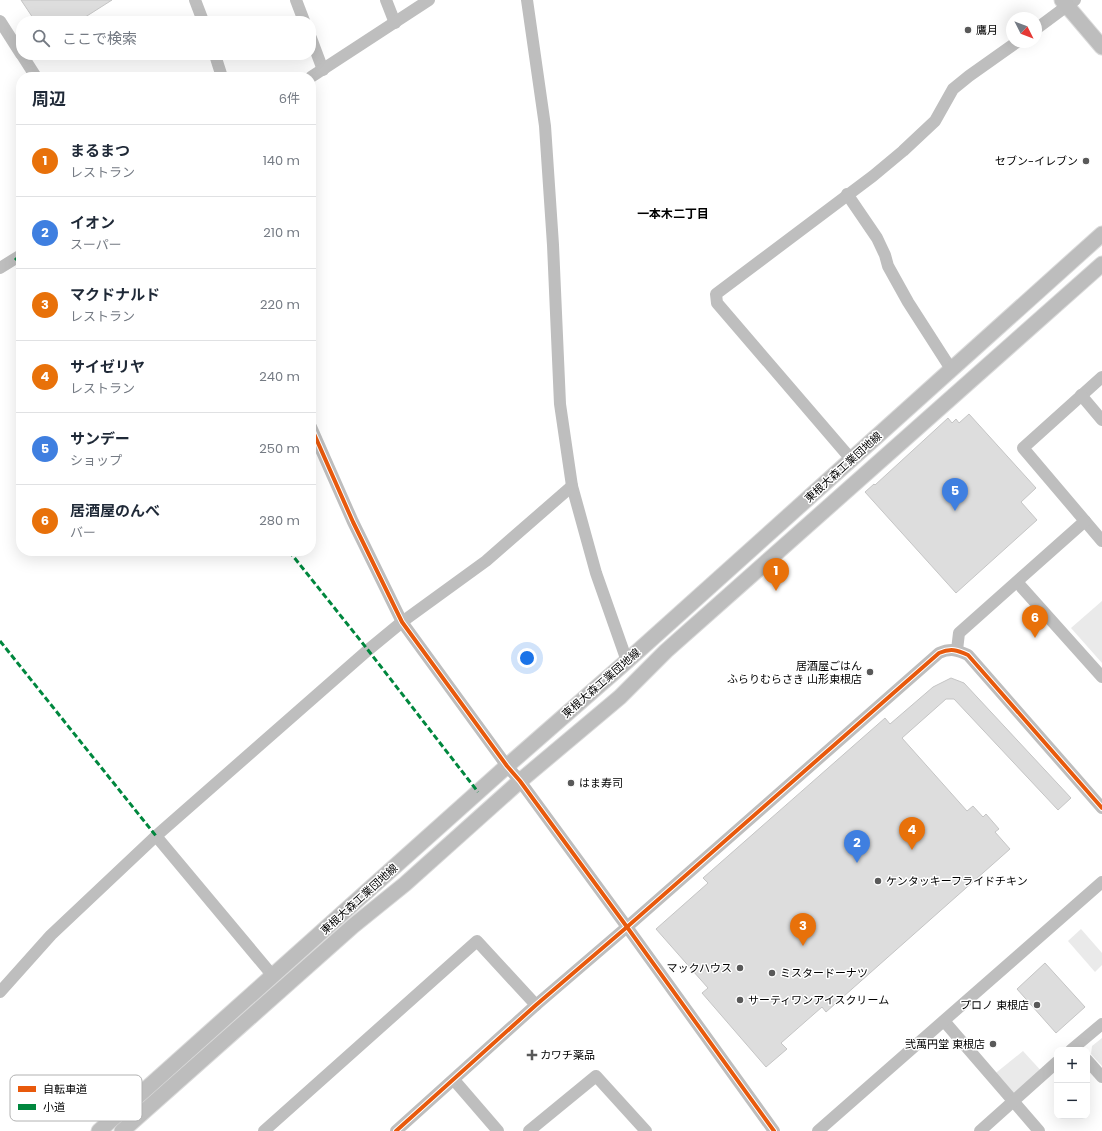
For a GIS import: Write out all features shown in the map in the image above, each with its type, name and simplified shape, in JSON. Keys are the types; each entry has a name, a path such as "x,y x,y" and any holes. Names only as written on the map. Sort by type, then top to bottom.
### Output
{"main road":[{"path":"1068,2 1102,47"},
{"name":"東根大森工業団地線","path":"142,1093 507,766 627,661 1102,234"},
{"name":"東根大森工業団地線","path":"142,1113 347,931 405,884 520,781 620,697 672,646 1102,264"},
{"name":"東根大森工業団地線","path":"99,1131 110,1121"},
{"name":"東根大森工業団地線","path":"122,1131 133,1121"}],"street":[{"path":"195,0 201,16"},
{"path":"296,0 302,16"},
{"path":"386,0 395,23"},
{"path":"316,74 429,0"},
{"path":"527,0 545,126 553,245 560,404 572,486 596,573 627,661"},
{"path":"1042,23 1068,2"},
{"path":"0,21 16,46"},
{"path":"852,459 717,303 716,294 897,156 935,121 953,90 969,76 1009,48"},
{"path":"316,51 323,70"},
{"path":"25,60 33,72"},
{"path":"217,60 220,72"},
{"path":"847,194 877,238 885,255 888,266 908,302 951,369"},
{"path":"0,268 16,258"},
{"path":"1102,377 1023,448 1102,541"},
{"path":"1080,396 1102,420"},
{"path":"316,439 352,522 402,622 627,927 774,1131"},
{"path":"0,992 51,935 156,836 402,622 486,561 572,486"},
{"path":"957,650 959,633 1085,521"},
{"path":"1017,582 1102,677"},
{"path":"396,1131 536,1005 939,653 947,650 957,650 968,655 1102,808"},
{"path":"156,836 273,976"},
{"path":"818,1131 1102,882"},
{"path":"264,1131 477,940 536,1005"},
{"path":"944,1021 1040,1131"},
{"path":"1076,1047 1102,1024"},
{"path":"1090,1063 1102,1077"},
{"path":"980,1131 1054,1065"},
{"path":"529,1131 596,1076 646,1131"},
{"path":"454,1080 498,1131"}],"shaded area":[{"path":"1102,601 1102,663 1071,628"},
{"path":"1081,929 1102,953 1102,965 1095,972 1068,941"},
{"path":"1102,1038 1102,1066 1091,1054 1092,1046"},
{"path":"1023,1051 1044,1074 1014,1101 992,1076"}],"building":[{"path":"21,0 112,0 87,16 32,16"},
{"path":"969,414 1036,488 1021,502 1037,520 956,593 865,492 874,484 875,485 948,418 952,423 956,419 959,423"},
{"path":"951,678 964,683 1071,798 1058,810 954,699 946,699 902,738 967,811 973,806 983,817 986,814 999,829 995,832 1010,849 826,1012 822,1007 781,1043 787,1049 766,1067 702,993 708,988 656,929 708,883 703,878 885,718 890,724 933,687"},
{"path":"1045,963 1085,1007 1056,1033 1017,989"}],"marked path":[{"path":"293,556 478,792"},
{"path":"0,641 156,836"}],"cycle path":[{"path":"316,438 353,522 402,622 627,927 774,1131"},
{"path":"396,1131 536,1005 939,653 947,650 954,650 968,655 1102,808"}],"place":[{"name":"鷹月","path":"968,30"},
{"name":"セブン-イレブン","path":"1086,161"},
{"name":"サンデー","path":"955,511"},
{"name":"まるまつ","path":"776,591"},
{"name":"居酒屋のんべ","path":"1035,638"},
{"name":"居酒屋ごはん ふらりむらさき 山形東根店","path":"870,672"},
{"name":"はま寿司","path":"571,783"},
{"name":"サイゼリヤ","path":"912,850"},
{"name":"イオン","path":"857,863"},
{"name":"ケンタッキーフライドチキン","path":"878,881"},
{"name":"マクドナルド","path":"803,946"},
{"name":"マックハウス","path":"740,968"},
{"name":"ミスタードーナツ","path":"772,973"},
{"name":"サーティワンアイスクリーム","path":"740,1000"},
{"name":"プロノ 東根店","path":"1037,1005"},
{"name":"弐萬円堂 東根店","path":"993,1044"},
{"name":"カワチ薬品","path":"532,1055"}],"district":[{"name":"一本木二丁目","path":"673,213"}]}
